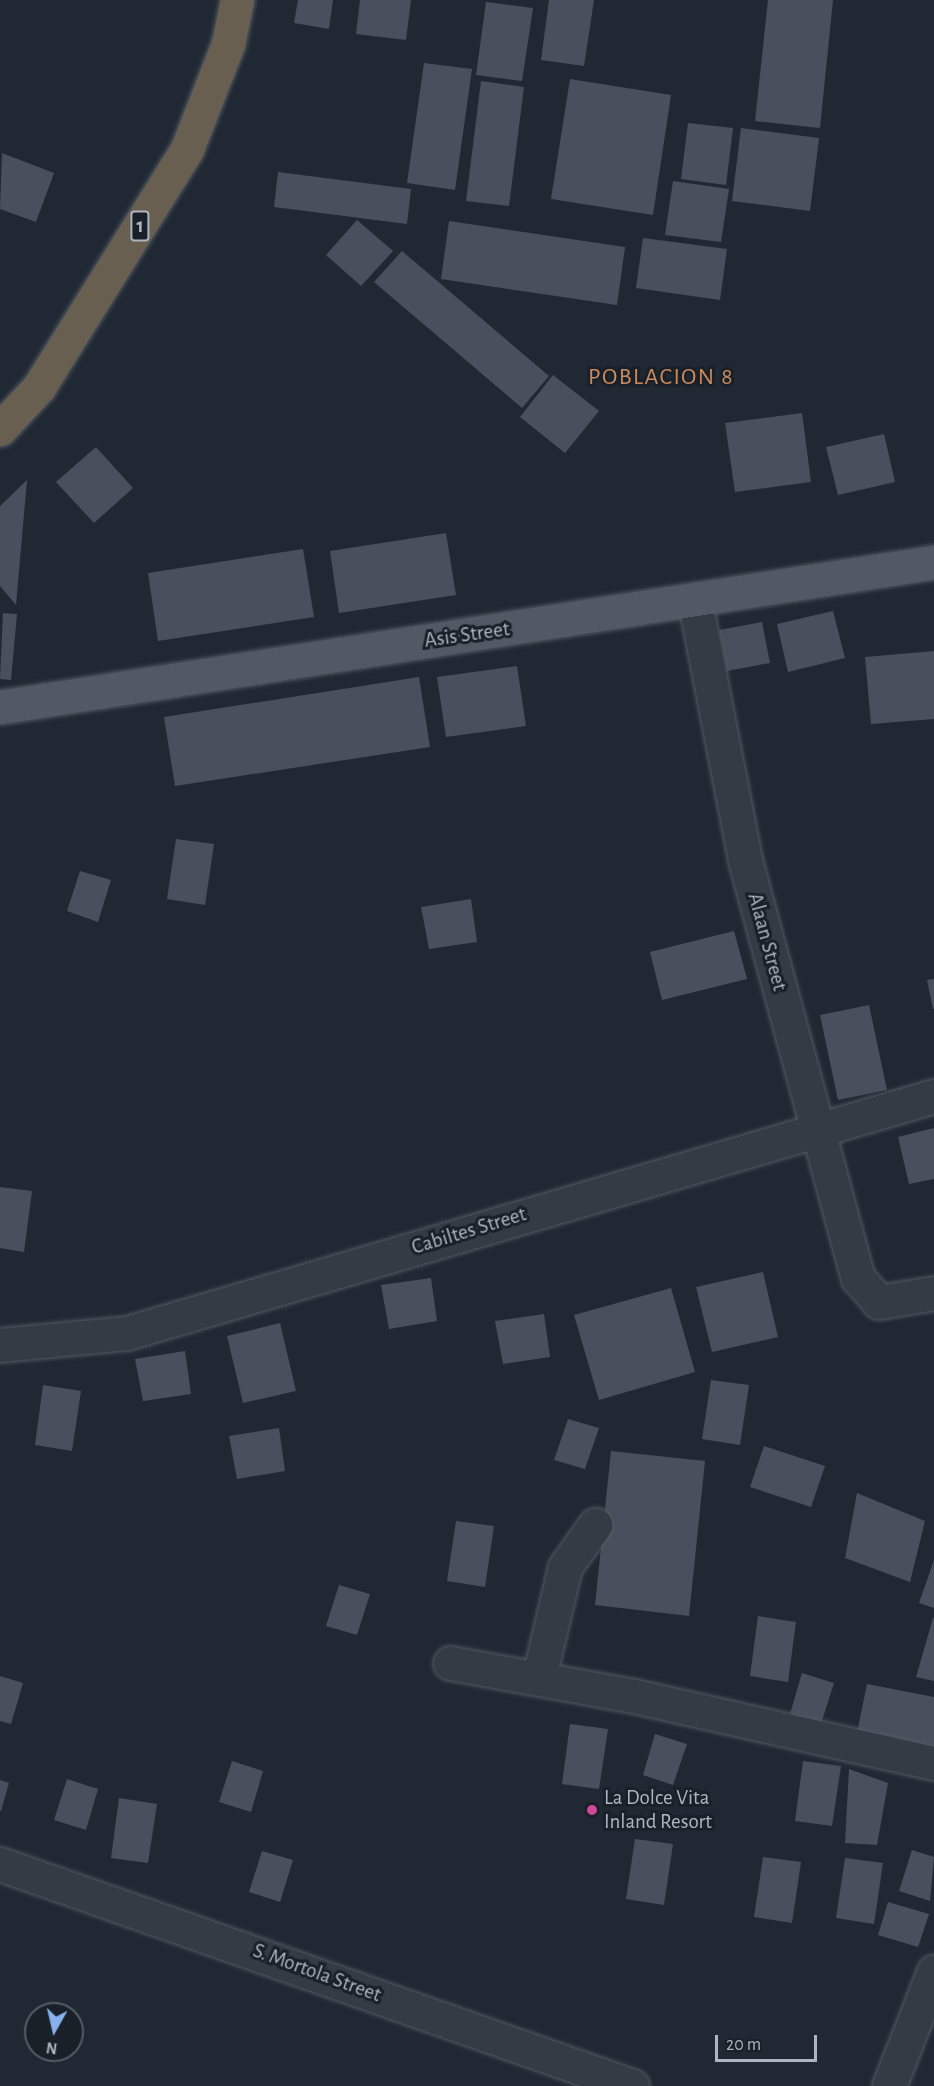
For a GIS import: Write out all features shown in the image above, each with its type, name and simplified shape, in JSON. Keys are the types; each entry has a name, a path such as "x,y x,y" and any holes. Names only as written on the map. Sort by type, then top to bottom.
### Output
{"highway":[{"name":"1","path":"0,429 39,387 187,148 228,44 237,0"}],"main road":[{"name":"Asis Street","path":"0,707 695,602 934,562"}],"street":[{"name":"Alaan Street","path":"695,602 745,860 858,1278 879,1302 934,1293"},
{"name":"Cabiltes Street","path":"0,1345 127,1333 816,1127 934,1096"},
{"path":"539,1677 566,1567 595,1525"},
{"path":"450,1663 539,1677 934,1763"},
{"name":"S. Mortola Street","path":"0,1864 632,2086"},
{"path":"889,2086 934,1971"}],"building":[{"path":"298,0 333,0 329,29 294,23"},
{"path":"360,0 411,0 406,40 356,34"},
{"path":"549,0 594,0 584,66 541,60"},
{"path":"768,0 833,0 820,128 755,121"},
{"path":"486,2 533,8 522,81 476,75"},
{"path":"424,63 472,69 455,190 407,183"},
{"path":"570,79 671,95 653,215 551,199"},
{"path":"481,81 524,87 509,206 466,201"},
{"path":"688,123 733,128 726,185 681,179"},
{"path":"741,128 819,138 810,211 732,201"},
{"path":"2,153 54,173 36,222 0,209"},
{"path":"278,172 411,189 407,224 274,207"},
{"path":"673,181 729,189 721,242 665,235"},
{"path":"357,220 393,251 361,286 326,255"},
{"path":"449,221 625,247 617,305 441,279"},
{"path":"643,238 727,249 720,300 636,288"},
{"path":"402,251 549,376 522,408 374,282"},
{"path":"553,375 599,411 565,453 520,417"},
{"path":"802,413 811,482 735,492 725,423"},
{"path":"884,434 895,482 838,495 826,447"},
{"path":"96,447 133,488 94,523 56,482"},
{"path":"27,480 16,605 0,586 0,506"},
{"path":"446,533 456,595 339,613 330,551"},
{"path":"303,549 314,617 158,641 148,573"},
{"path":"833,611 845,658 788,672 777,624"},
{"path":"3,613 17,614 11,680 0,679"},
{"path":"762,622 770,663 727,671 719,630"},
{"path":"934,651 934,719 871,724 865,657"},
{"path":"517,666 526,726 446,737 437,677"},
{"path":"419,677 430,747 175,786 164,717"},
{"path":"176,839 214,844 205,905 167,899"},
{"path":"80,871 111,880 98,922 67,911"},
{"path":"471,899 477,942 429,949 421,907"},
{"path":"734,931 747,979 662,1000 650,952"},
{"path":"934,979 934,1009 933,1009 927,980"},
{"path":"869,1005 887,1090 838,1100 820,1015"},
{"path":"934,1128 934,1179 909,1184 898,1137"},
{"path":"0,1187 32,1191 24,1252 0,1248"},
{"path":"763,1272 778,1337 712,1352 696,1287"},
{"path":"431,1278 437,1321 389,1329 381,1285"},
{"path":"671,1288 695,1372 599,1400 574,1315"},
{"path":"544,1314 550,1357 503,1364 495,1321"},
{"path":"280,1323 296,1391 243,1403 227,1336"},
{"path":"185,1351 191,1394 143,1401 135,1359"},
{"path":"711,1380 749,1385 740,1445 702,1439"},
{"path":"43,1385 81,1391 72,1451 35,1445"},
{"path":"568,1419 599,1428 585,1469 554,1460"},
{"path":"279,1428 285,1471 237,1479 229,1436"},
{"path":"764,1446 825,1466 811,1507 750,1487"},
{"path":"611,1451 705,1461 689,1616 595,1605"},
{"path":"857,1493 925,1521 910,1582 845,1558"},
{"path":"456,1521 494,1526 485,1587 447,1581"},
{"path":"934,1560 934,1608 919,1603"},
{"path":"339,1585 370,1594 357,1635 326,1626"},
{"path":"758,1616 796,1622 788,1682 750,1676"},
{"path":"934,1618 934,1681 916,1677"},
{"path":"802,1673 834,1683 821,1724 790,1714"},
{"path":"0,1676 23,1683 11,1724 0,1721"},
{"path":"867,1684 934,1697 934,1748 857,1733"},
{"path":"570,1724 608,1729 599,1789 562,1784"},
{"path":"655,1734 687,1744 673,1785 643,1775"},
{"path":"232,1761 263,1771 251,1812 219,1802"},
{"path":"803,1761 841,1766 832,1826 795,1821"},
{"path":"849,1769 888,1783 877,1845 845,1843"},
{"path":"67,1779 98,1789 86,1830 54,1820"},
{"path":"0,1780 9,1783 1,1811 0,1811"},
{"path":"119,1798 157,1804 148,1863 111,1858"},
{"path":"635,1839 673,1844 664,1905 626,1899"},
{"path":"912,1850 934,1857 930,1901 899,1891"},
{"path":"262,1851 293,1860 280,1902 249,1892"},
{"path":"763,1857 801,1862 792,1923 754,1917"},
{"path":"845,1858 883,1863 874,1924 836,1918"},
{"path":"888,1902 929,1914 918,1947 878,1935"}],"place":[{"name":"La Dolce Vita Inland Resort","path":"592,1810"}],"district":[{"name":"POBLACION 8","path":"661,378"}]}
